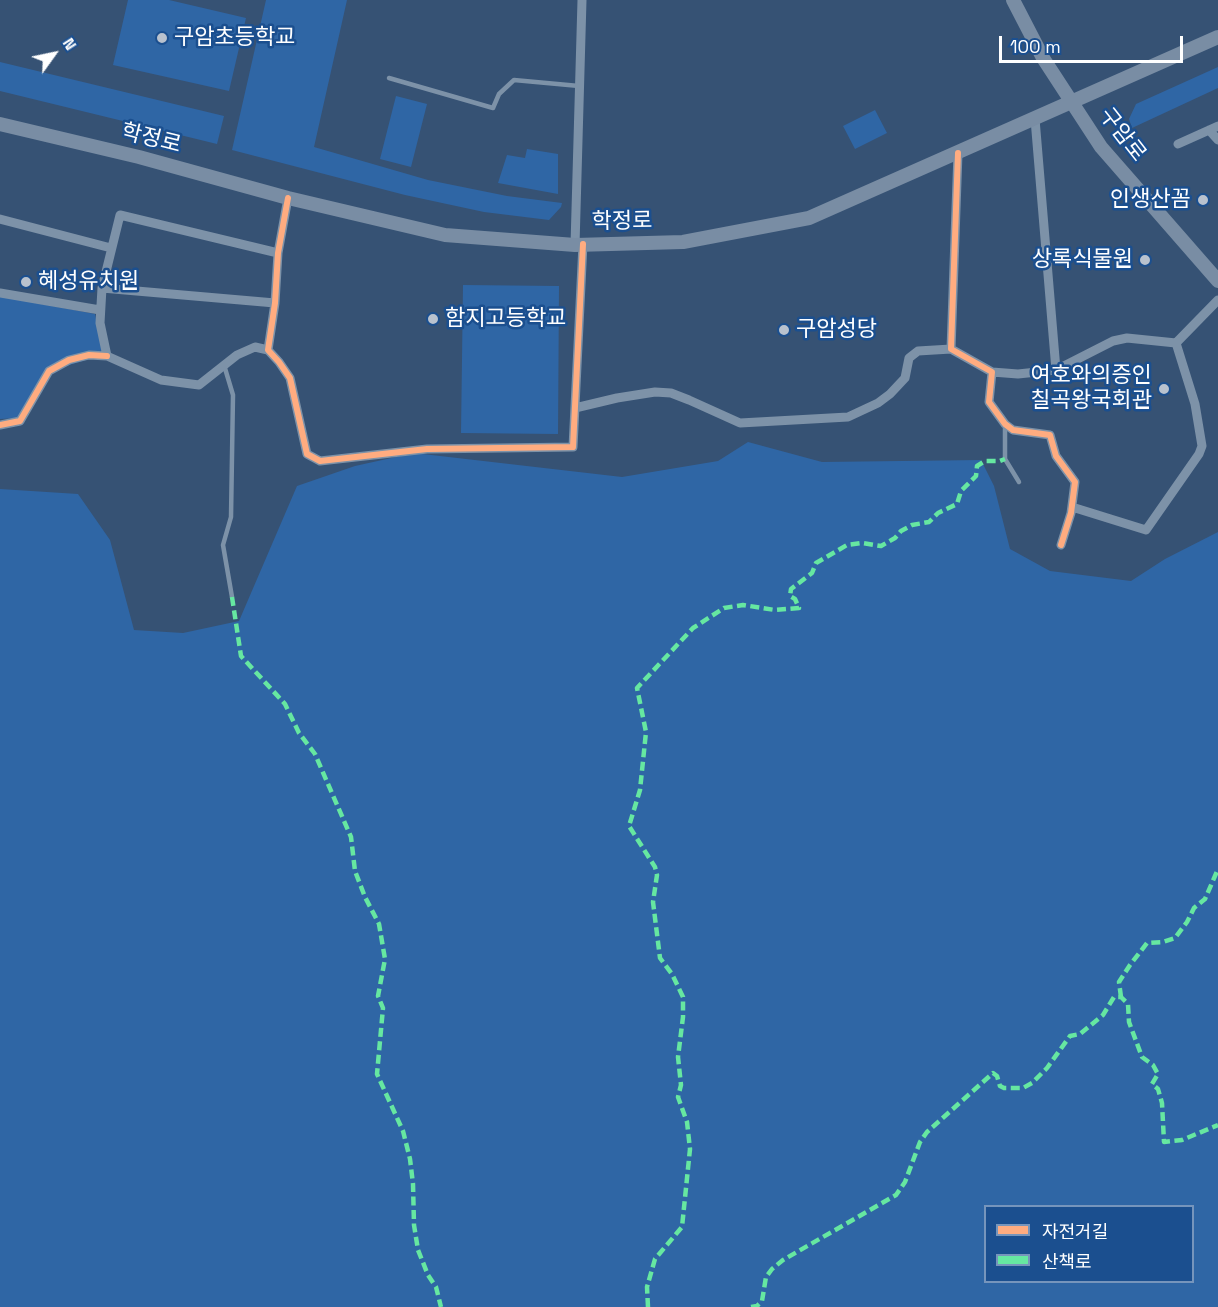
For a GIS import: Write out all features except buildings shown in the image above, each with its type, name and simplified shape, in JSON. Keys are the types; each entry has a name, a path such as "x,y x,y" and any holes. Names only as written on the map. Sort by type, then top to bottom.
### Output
{"main road":[{"name":"구암로","path":"1013,0 1042,58 1101,147 1218,281"},
{"name":"학정로","path":"0,124 139,157 288,198 446,235 579,244 683,242 808,219 1218,37"}],"street":[{"path":"0,425 20,421 49,371 69,360 89,355 108,356 161,380 199,385 237,355 255,347 268,350 290,378 307,454 320,461 427,449 573,447 579,244 579,86 582,0"},
{"path":"1035,119 1056,370"},
{"path":"1178,144 1214,128 1218,140"},
{"path":"951,349 958,153"},
{"path":"268,350 275,303 278,253 288,198"},
{"path":"108,356 100,323 100,310 102,288 120,214 278,253"},
{"path":"0,219 111,248"},
{"path":"102,288 275,303"},
{"path":"0,293 100,310"},
{"path":"1176,343 1218,300"},
{"path":"574,408 655,392 671,393 740,423 848,417 878,403 890,394 905,378 909,358 918,351 951,349 992,372 1018,374 1056,370 1113,341 1127,338 1176,343"},
{"path":"1072,507 1146,530 1198,454 1202,446 1195,404 1176,343"},
{"path":"992,372 989,402 1005,424 1013,430 1050,435 1056,456 1075,482 1072,507 1061,544"}],"lane":[{"path":"389,78 493,108 499,94 514,80 579,86"},
{"path":"225,365 233,395 231,517 223,545 232,597"},
{"path":"1005,424 1005,459 1019,482"}],"shaded area":[{"path":"128,0 169,0 246,18 229,91 113,65"},
{"path":"266,0 347,0 314,147 428,180 507,196 562,203 561,207 549,220 484,212 405,195 232,150"},
{"path":"0,62 224,116 217,144 0,91"},
{"path":"1218,67 1218,88 1132,128 1129,119 1136,104"},
{"path":"396,96 427,104 411,167 380,159"},
{"path":"875,110 887,133 855,149 843,126"},
{"path":"527,149 558,154 558,194 498,183 507,155 525,158"},
{"path":"463,285 559,286 558,434 461,433"},
{"path":"0,296 95,314 103,355 49,371 19,418 0,419"},
{"path":"748,442 822,462 981,460 994,486 1010,549 1050,571 1131,581 1165,559 1218,532 1218,1307 0,1307 0,489 78,494 110,540 134,630 183,633 239,621 297,486 355,466 414,453 622,477 718,461"}],"marked path":[{"path":"648,1307 647,1287 655,1259 682,1227 690,1149 687,1122 678,1097 681,1085 678,1057 683,997 672,974 660,958 653,902 657,875 655,867 629,826 640,790 646,732 637,688 693,628 724,608 743,605 775,610 799,608 795,599 790,596 791,589 812,573 816,563 847,545 862,543 881,546 912,525 929,522 938,513 957,504 961,491 976,476 977,466 985,461 1005,459"},
{"path":"232,597 241,656 285,704 299,733 315,754 351,837 355,871 379,924 385,959 378,996 383,1008 377,1074 403,1131 410,1159 418,1250 428,1275 436,1287 441,1307"},
{"path":"1121,997 1119,982 1130,965 1147,943 1163,942 1175,938 1194,908 1205,899 1218,869"},
{"path":"751,1307 757,1306 762,1301 766,1277 783,1260 896,1195 905,1182 920,1142 927,1132 993,1073 997,1076 1000,1086 1004,1088 1023,1088 1032,1083 1047,1068 1070,1036 1080,1034 1103,1015 1114,997 1121,997 1128,1004 1129,1022 1142,1057 1153,1065 1158,1074 1152,1084 1158,1089 1162,1103 1164,1142 1182,1140 1218,1125"}],"cycle path":[{"path":"958,153 951,349 992,372 989,402 1005,424 1013,430 1050,435 1056,456 1075,482 1071,513 1061,545"},
{"path":"288,198 278,253 275,303 268,350 290,378 307,454 320,461 427,449 573,447 583,244"},
{"path":"0,425 20,421 49,371 69,360 89,355 107,356"}],"place":[{"name":"구암초등학교","path":"162,38"},
{"name":"인생산꼼","path":"1203,200"},
{"name":"상록식물원","path":"1145,260"},
{"name":"혜성유치원","path":"26,282"},
{"name":"함지고등학교","path":"433,319"},
{"name":"구암성당","path":"784,330"},
{"name":"여호와의증인 칠곡왕국회관","path":"1164,389"}]}
